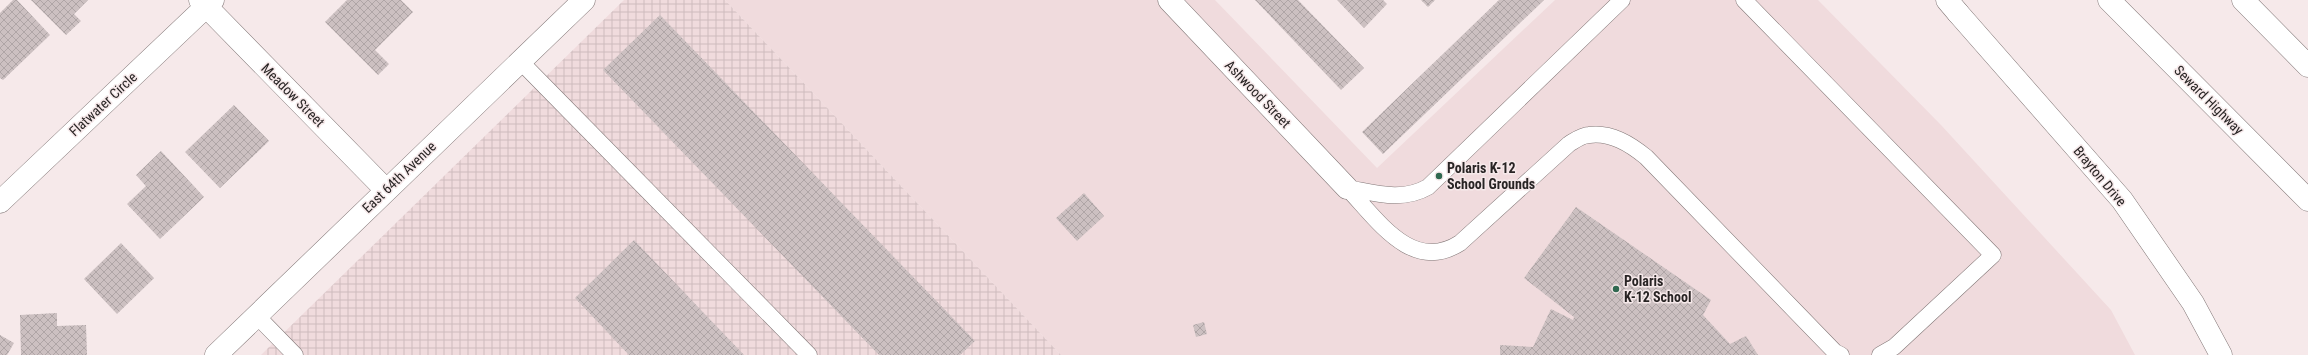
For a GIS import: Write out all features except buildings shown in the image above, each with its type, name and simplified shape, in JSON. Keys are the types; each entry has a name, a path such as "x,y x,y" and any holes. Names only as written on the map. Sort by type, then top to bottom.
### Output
{"main road":[{"name":"East 64th Avenue","path":"216,355 584,0"},
{"name":"Ashwood Street","path":"1169,0 1347,188"},
{"name":"Seward Highway","path":"2109,0 2308,200"},
{"path":"2243,0 2308,66"},
{"name":"Meadow Street","path":"206,2 386,190"},
{"name":"Flatwater Circle","path":"0,202 206,2"},
{"name":"Brayton Drive","path":"1952,6 2122,200 2193,302 2221,355"}],"lane":[{"path":"1347,188 1405,196 1417,194 1428,187 1622,0"},
{"path":"1744,0 1994,255 1894,347 1880,355"},
{"path":"520,61 809,355"},
{"path":"1347,188 1400,243 1416,250 1434,252 1448,251 1460,243 1568,144 1588,135 1611,137 1630,144 1646,157 1841,355"},
{"path":"256,316 295,355"}],"shaded area":[{"path":"624,0 725,0 1061,355 261,355"},
{"name":"Polaris K-12 School Grounds","path":"725,0 1215,0 1377,168 1555,0 1818,0 1941,125 2111,310 2135,355 1061,355"}],"place":[{"name":"Polaris K-12 School Grounds","path":"1439,176"},
{"name":"Polaris K-12 School","path":"1616,289"}]}
